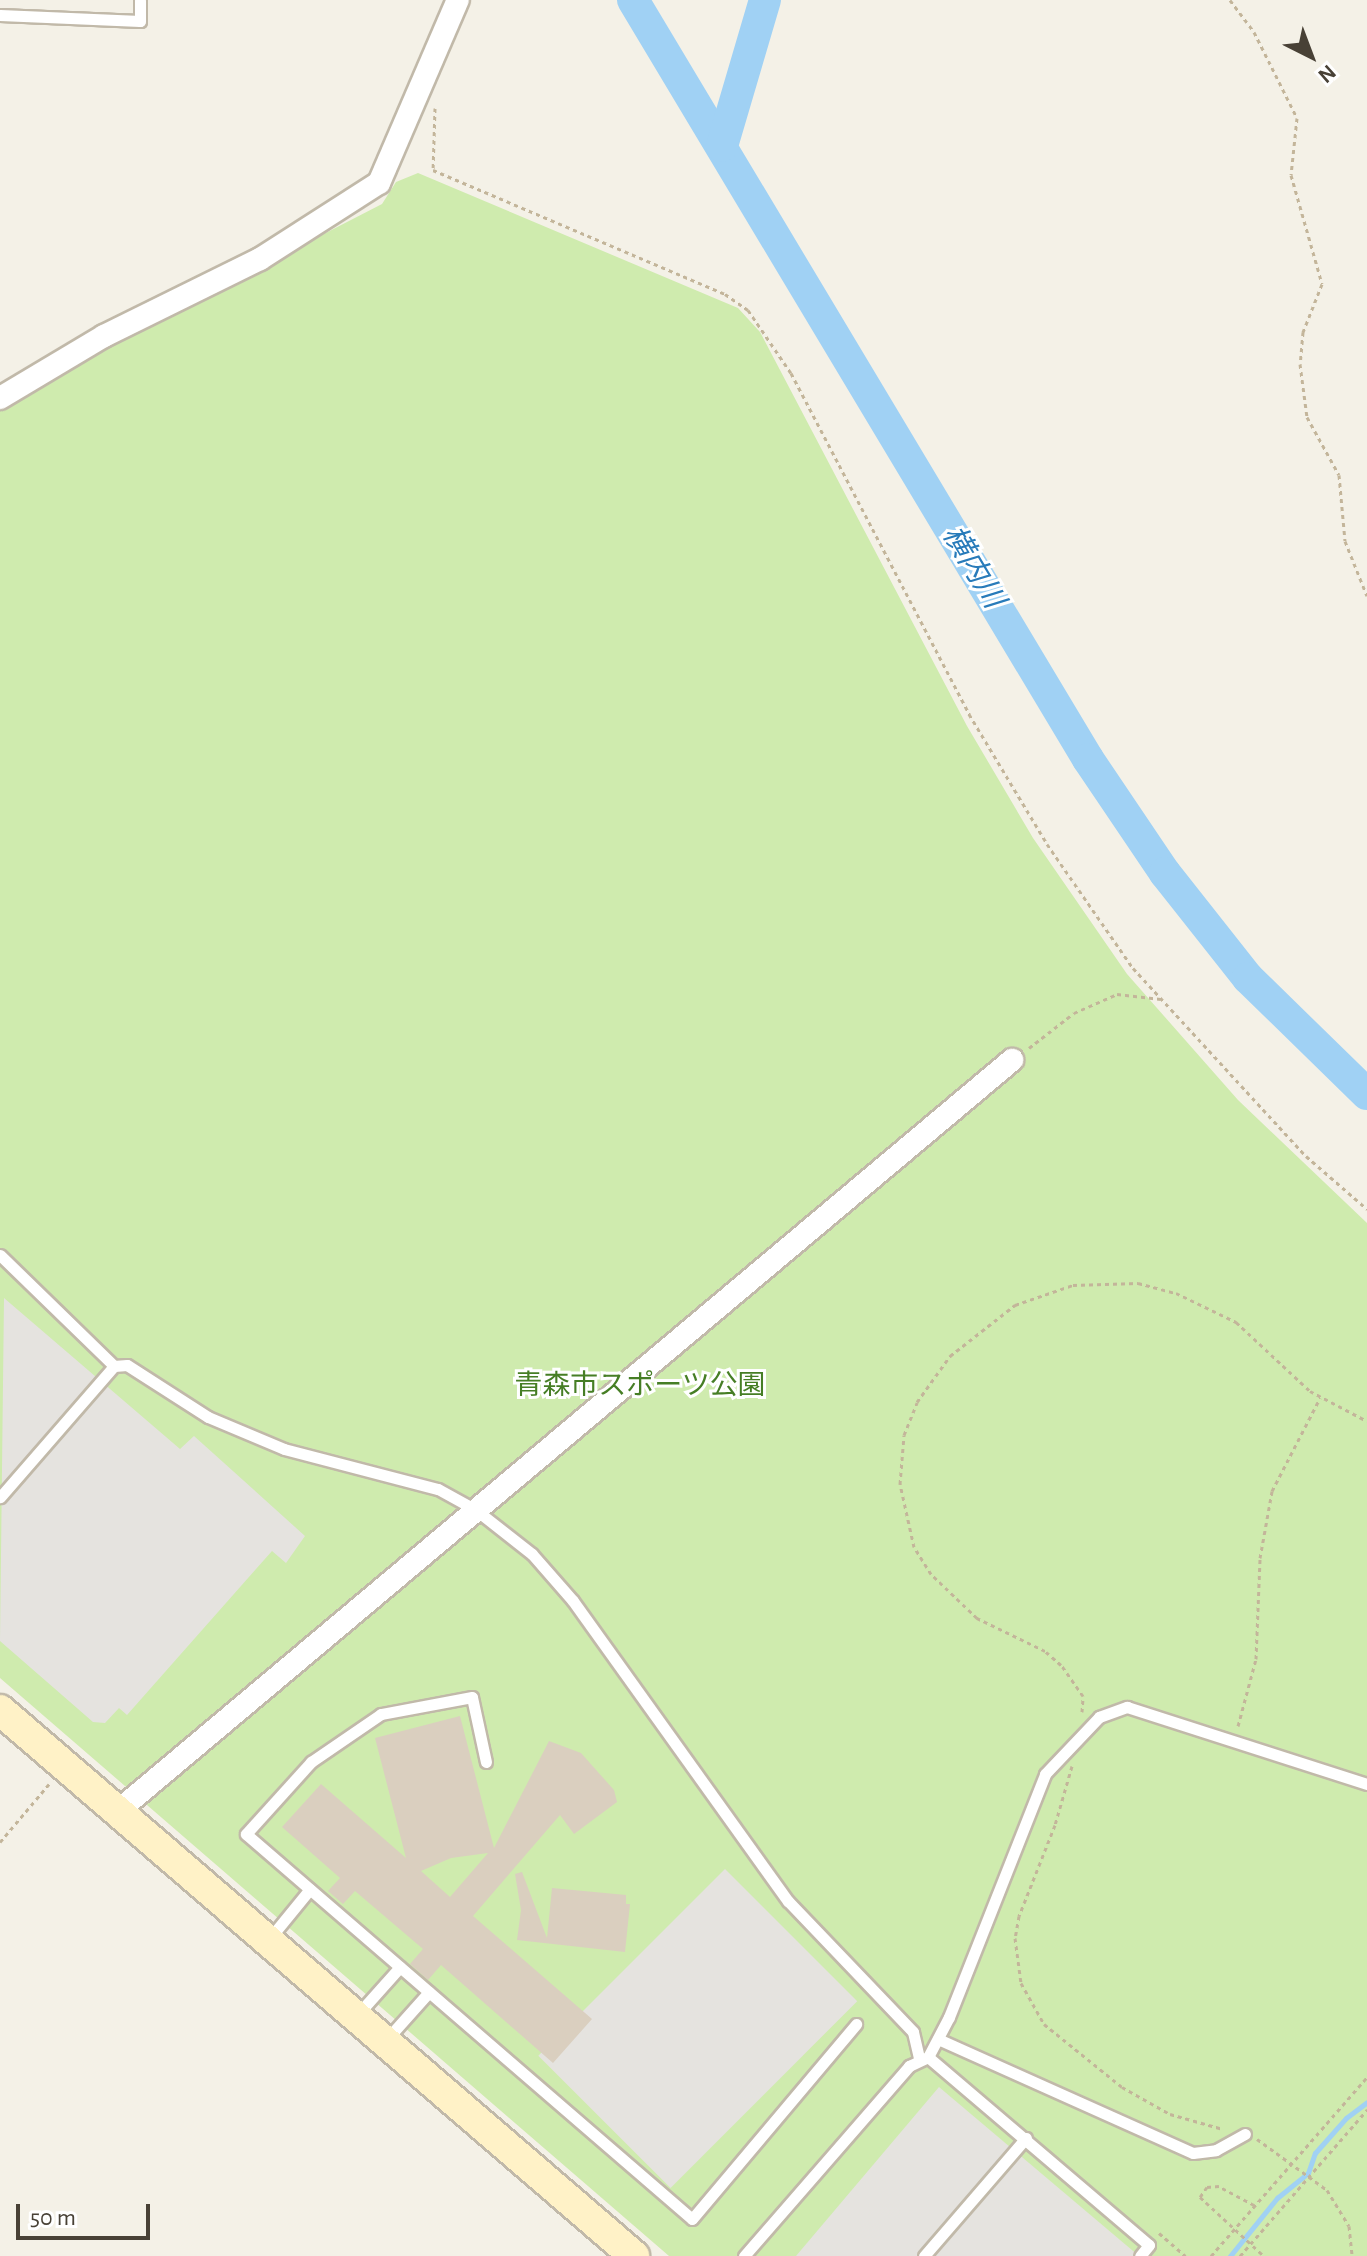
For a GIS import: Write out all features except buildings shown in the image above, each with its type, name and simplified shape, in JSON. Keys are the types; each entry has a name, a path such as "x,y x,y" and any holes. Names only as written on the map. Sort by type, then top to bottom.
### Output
{"street":[{"path":"0,398 104,336 260,259 379,183 427,78 458,0"},
{"path":"118,1811 1012,1060"},
{"path":"0,1710 634,2256"}],"lane":[{"path":"0,15 140,21 140,0"},
{"path":"0,1255 114,1366"},
{"path":"0,1497 114,1366 127,1365 176,1399 272,1444 405,1476 476,1510 555,1576 788,1901 913,2032 923,2058 1026,2138 1149,2245 1140,2256"},
{"path":"486,1762 472,1697 381,1714 341,1737 311,1762 246,1834 692,2219 856,2024"},
{"path":"744,2256 938,2039 1045,1774 1099,1717 1127,1707 1367,1784"},
{"path":"268,1941 310,1889"},
{"path":"356,2017 400,1967"},
{"path":"385,2042 429,1992"},
{"path":"938,2039 1193,2153 1216,2150 1245,2134"},
{"path":"924,2256 1026,2138"}],"path":[{"path":"1230,0 1254,32 1297,118 1291,175 1322,284 1303,332 1300,364 1307,417 1339,475 1345,541 1367,596"},
{"path":"427,78 436,89 433,170 725,294 766,331 977,727 1047,844 1133,968 1306,1156 1367,1209"},
{"path":"1012,1060 1074,1013 1117,994 1161,999"},
{"path":"1352,2256 1349,2226 1311,2175 1294,2161 1269,2143 1170,2114 1122,2087 1044,2024 1021,1983 1015,1938 1019,1916 1069,1786 1083,1696 1074,1680 1045,1651 977,1618 931,1574 914,1547 905,1519 900,1466 904,1435 931,1379 950,1356 1015,1305 1104,1281 1138,1283 1207,1307 1236,1322 1320,1398 1367,1421"},
{"path":"1233,1741 1254,1671 1260,1558 1272,1491 1320,1398"},
{"path":"0,1842 65,1766"},
{"path":"1211,2256 1367,2077"},
{"path":"1240,2256 1367,2110"},
{"path":"1255,2206 1219,2186 1207,2187 1200,2197 1232,2231 1264,2256"},
{"path":"1149,2245 1160,2233 1185,2256"}],"green space":[{"name":"青森市スポーツ公園","path":"418,173 738,308 760,332 967,726 1033,838 1127,974 1238,1100 1367,1223 1367,2256 669,2256 0,1678 0,410 77,361 382,204 396,182"}],"shaded area":[{"path":"4,1298 180,1449 194,1436 305,1536 286,1563 272,1551 127,1715 119,1708 105,1723 93,1722 0,1641"},
{"path":"725,1869 857,2001 671,2188 538,2056"},
{"path":"939,2087 1139,2256 796,2256"}],"waterway":[{"name":"横内川","path":"633,0 1088,759 1165,873 1248,978 1367,1094"},
{"path":"722,146 765,0"},
{"path":"1230,2256 1277,2198 1308,2173 1315,2153 1346,2118 1367,2102"}]}
